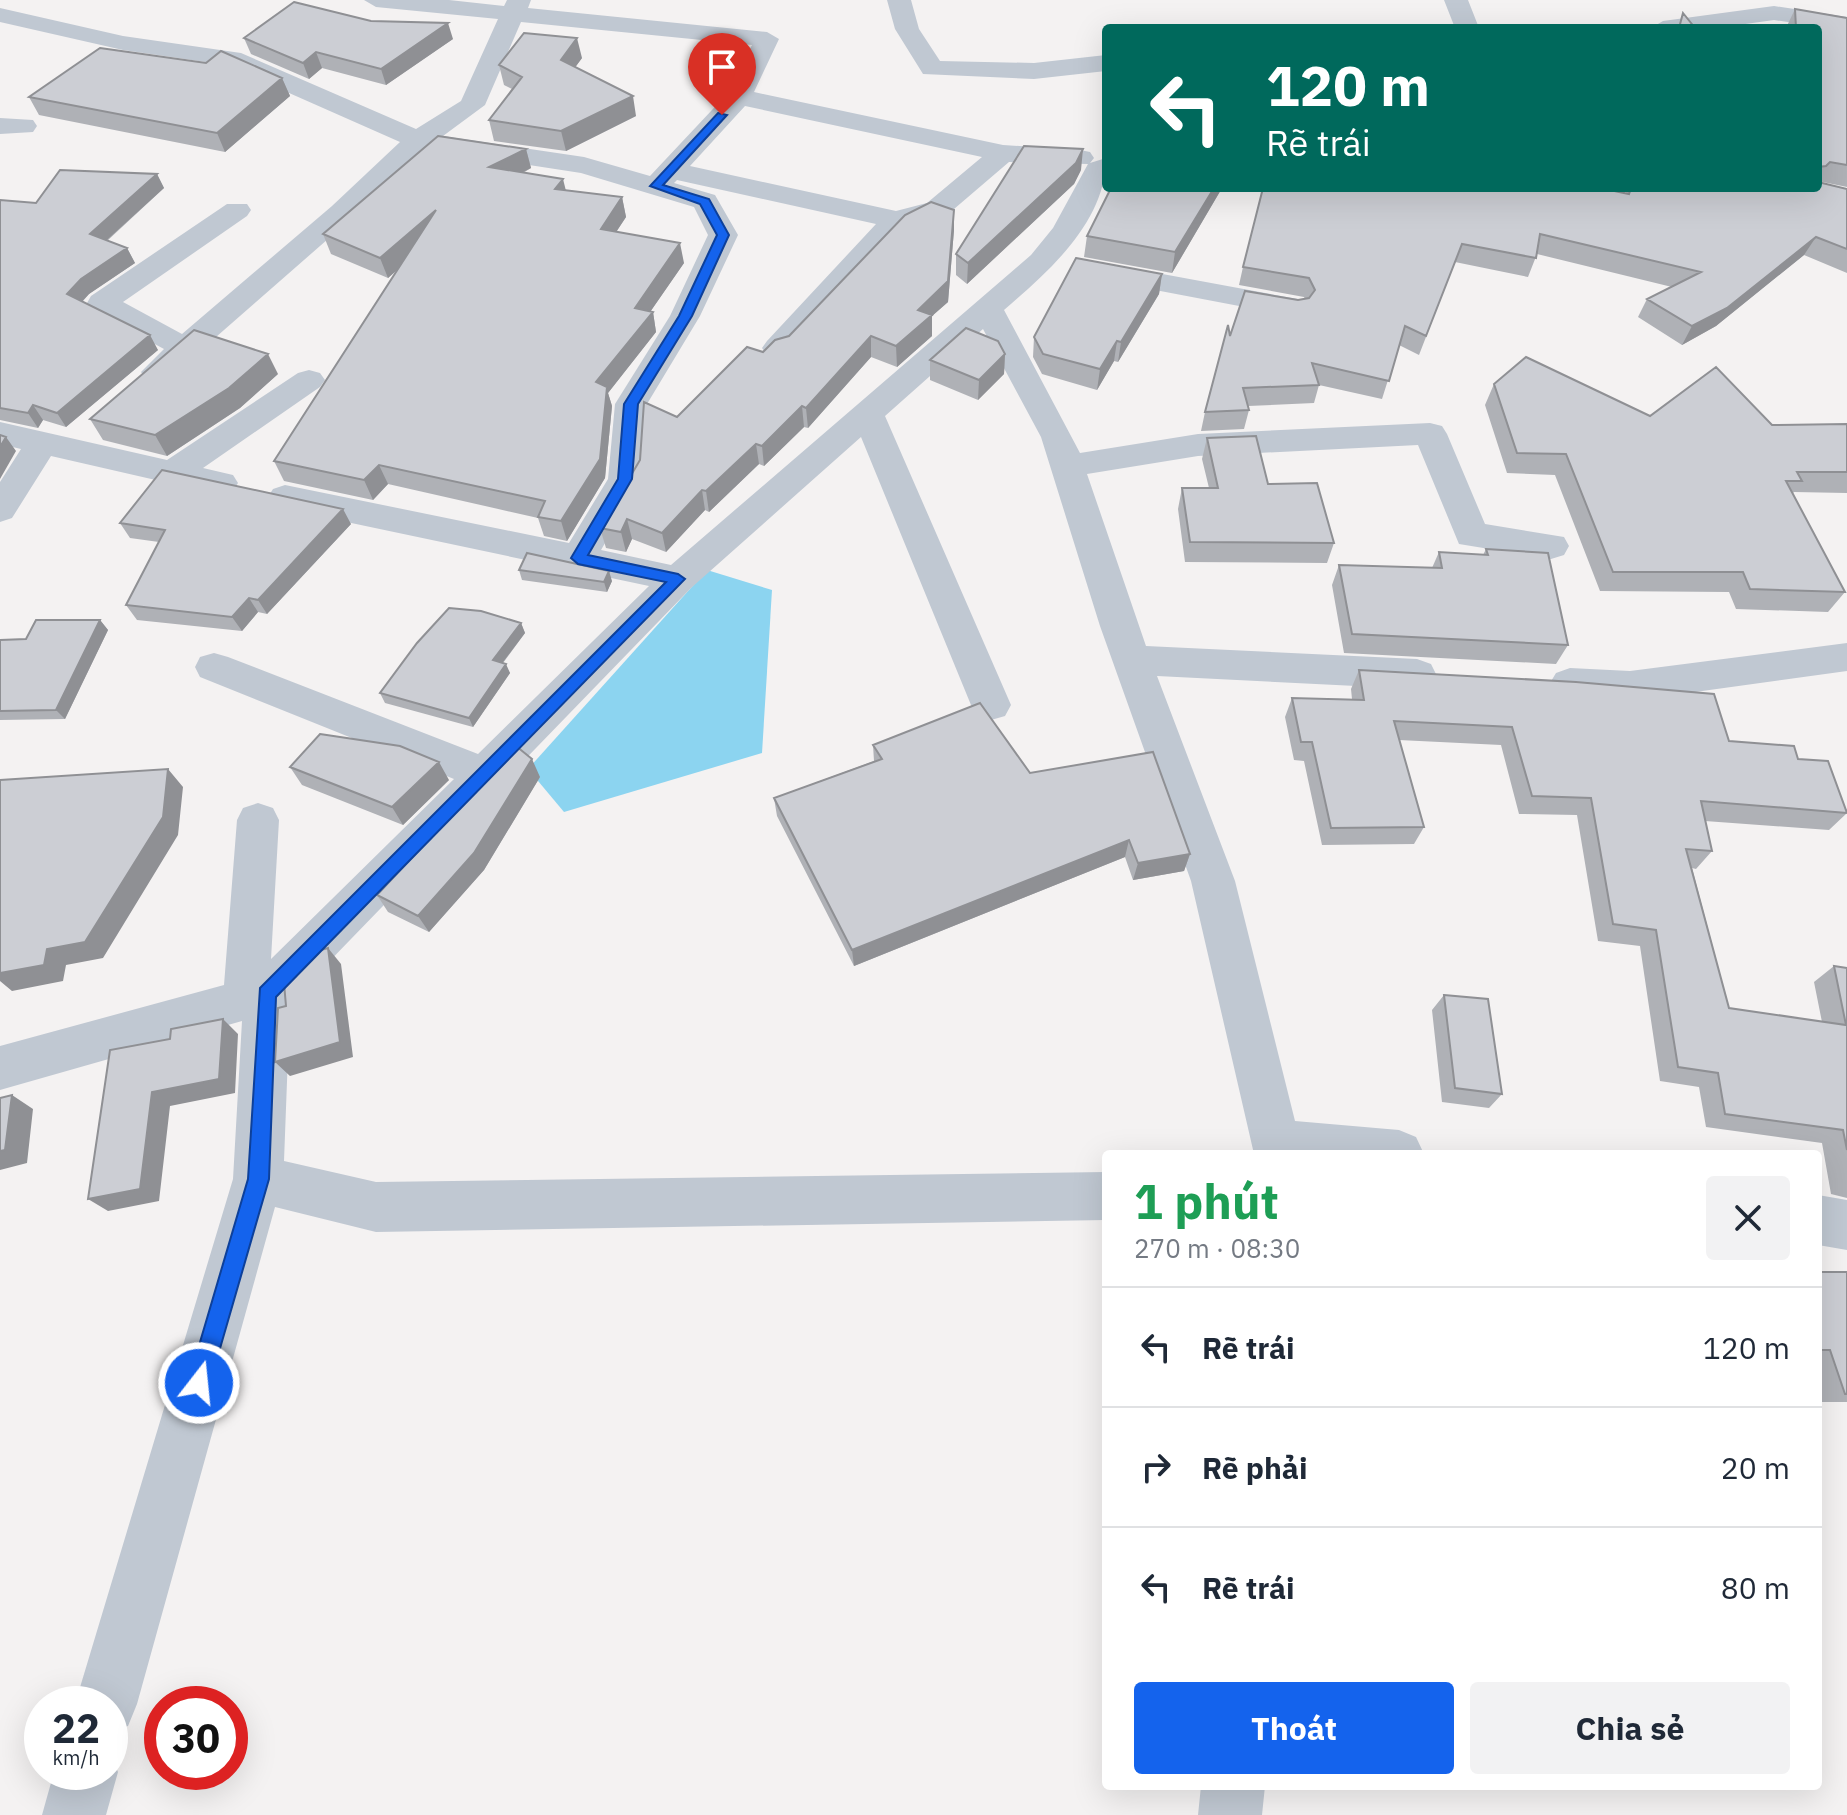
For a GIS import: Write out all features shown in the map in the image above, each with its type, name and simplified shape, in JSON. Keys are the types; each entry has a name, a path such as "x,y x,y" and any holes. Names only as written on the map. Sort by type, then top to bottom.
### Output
{"street":[{"path":"376,0 516,7 767,39 739,97 664,178"},
{"path":"899,0 907,29 932,69 1034,71 1102,63"},
{"path":"1456,0 1465,24"},
{"path":"138,388 342,212 418,140 472,105 516,7"},
{"path":"1693,24 1774,13 1847,24"},
{"path":"0,15 123,43 232,58 418,140 664,178 896,220 937,209 1003,153"},
{"path":"739,97 1003,153 1102,163"},
{"path":"0,1068 256,997 485,774 678,579 1042,261 1066,231 1102,166"},
{"path":"578,558 625,479 631,404 685,316 723,235 705,201 664,178"},
{"path":"185,348 102,303 237,210"},
{"path":"778,348 896,220"},
{"path":"1042,261 1292,307"},
{"path":"988,309 1058,437 1132,660 1213,881 1276,1148 1317,1150"},
{"path":"173,472 309,380"},
{"path":"868,414 991,705"},
{"path":"0,433 66,441 173,472 678,579"},
{"path":"1068,466 1198,445 1430,434 1472,535 1551,546"},
{"path":"0,510 66,441"},
{"path":"1536,681 1630,686 1847,657"},
{"path":"1132,660 1458,676"},
{"path":"214,667 485,774"},
{"path":"111,1686 258,1179 258,820"},
{"path":"258,1179 376,1207 1102,1196"},
{"path":"1822,1221 1847,1225"},
{"path":"74,1815 81,1790"},
{"path":"1230,1815 1233,1790"}],"water":[{"path":"707,570 772,590 762,753 564,812 528,769"}],"building":[{"path":"294,2 371,21 448,23 381,69 316,52 303,63 244,38"},
{"path":"1795,9 1847,18 1847,165 1830,162 1822,166 1822,24 1796,24"},
{"path":"1683,13 1692,24 1680,24"},
{"path":"524,33 577,38 561,60 633,96 561,131 489,120 522,77 499,65"},
{"path":"100,48 206,63 221,51 282,78 217,133 29,97"},
{"path":"438,136 526,149 489,167 563,179 555,189 622,197 601,229 680,243 635,308 653,312 596,382 607,387 600,459 561,521 538,517 545,501 379,465 364,480 274,461 436,210 380,258 323,234"},
{"path":"1024,146 1083,149 1076,163 968,263 956,254"},
{"path":"60,170 157,174 90,234 127,248 81,279 67,294 150,335 57,413 33,405 28,413 0,408 0,200 36,203"},
{"path":"1822,183 1847,189 1847,249 1816,237 1727,308 1692,326 1647,299 1701,272 1540,234 1536,258 1462,244 1426,336 1405,326 1389,381 1312,363 1319,385 1243,388 1249,410 1205,412 1228,325 1230,336 1245,291 1298,300 1309,298 1315,290 1309,278 1243,267 1262,192 1822,192"},
{"path":"1109,192 1212,192 1175,252 1087,236"},
{"path":"931,202 954,210 948,281 918,310 932,315 896,346 871,336 806,408 802,406 762,446 756,444 706,491 702,490 662,533 627,519 621,532 600,528 640,460 644,402 677,417 747,347 763,352 775,340 789,336 905,215"},
{"path":"1076,258 1162,274 1121,342 1117,341 1100,369 1043,354 1034,337"},
{"path":"966,328 998,341 1005,354 979,380 930,360"},
{"path":"194,330 268,354 229,388 155,435 90,419"},
{"path":"1526,357 1650,416 1716,367 1772,425 1847,424 1847,472 1797,472 1802,481 1786,481 1845,592 1750,589 1743,572 1613,572 1566,454 1517,453 1494,384"},
{"path":"1256,436 1268,484 1317,483 1334,543 1190,542 1182,488 1218,488 1207,438"},
{"path":"162,470 343,509 258,600 249,598 232,617 126,605 165,530 120,523"},
{"path":"1486,549 1548,553 1568,645 1352,634 1339,565 1442,568 1439,552 1488,555"},
{"path":"527,553 609,571 604,582 519,570"},
{"path":"449,608 481,611 521,623 493,660 506,664 469,718 380,693 417,643"},
{"path":"36,620 100,620 56,710 0,711 0,640 26,639"},
{"path":"1359,670 1576,682 1714,694 1729,741 1794,746 1798,759 1828,761 1847,813 1701,801 1712,851 1686,849 1729,1008 1846,1025 1834,966 1847,968 1847,1150 1843,1130 1725,1114 1718,1073 1678,1067 1656,930 1613,924 1591,798 1532,796 1512,727 1394,721 1424,827 1331,828 1312,742 1301,742 1292,698 1364,700"},
{"path":"980,703 1030,773 1153,752 1190,854 1138,863 1129,840 852,950 774,798 882,759 873,745"},
{"path":"320,734 400,746 439,762 392,807 290,767"},
{"path":"516,746 532,759 474,853 418,916 377,895"},
{"path":"168,769 163,817 85,942 47,949 44,965 0,973 0,780"},
{"path":"328,948 340,1042 275,1062 278,1008 286,1006 284,983 314,952"},
{"path":"1444,995 1488,999 1502,1094 1455,1088"},
{"path":"223,1019 219,1079 152,1092 140,1189 88,1199 110,1050 170,1039 171,1029"},
{"path":"12,1095 5,1150 0,1151 0,1098"},
{"path":"1822,1272 1847,1272 1847,1394 1830,1350 1822,1350"}],"route":[{"path":"199,1383 258,1179 267,994 678,579 578,558 625,479 631,404 685,316 723,235 705,201 656,186 722,115"}]}
